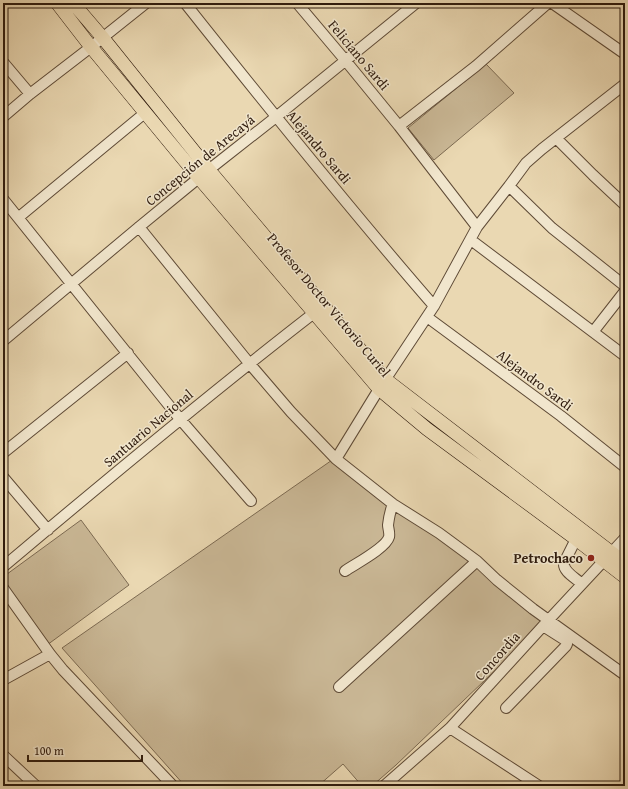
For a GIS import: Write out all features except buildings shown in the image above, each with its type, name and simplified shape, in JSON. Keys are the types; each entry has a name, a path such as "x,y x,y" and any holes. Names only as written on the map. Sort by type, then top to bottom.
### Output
{"main road":[{"name":"Profesor Doctor Victorio Curiel","path":"57,3 97,42 314,312 427,429 576,538 608,557 625,563"},
{"name":"Profesor Doctor Victorio Curiel","path":"73,3 97,42 146,112 204,174 382,384 608,557 625,577"}],"street":[{"path":"3,117 146,3"},
{"name":"Alejandro Sardi","path":"185,3 276,117 398,265 434,306"},
{"name":"Feliciano Sardi","path":"297,3 346,60 477,227"},
{"name":"Concepción de Arecayá","path":"4,338 416,3"},
{"path":"399,126 476,66 548,3"},
{"path":"552,3 625,54"},
{"path":"3,62 30,94"},
{"path":"336,459 382,384 434,306 477,227 508,186 526,163 625,84"},
{"path":"19,217 146,112"},
{"path":"556,138 625,205"},
{"path":"508,186 552,228 625,286"},
{"path":"3,199 180,419 251,501"},
{"path":"139,227 249,363 291,412 336,459 393,504 433,528 477,562 533,609 565,640 567,644 566,646 506,708"},
{"path":"471,240 625,356"},
{"path":"593,332 625,291"},
{"name":"Santuario Nacional","path":"3,567 180,419 314,312"},
{"name":"Alejandro Sardi","path":"427,317 549,407 625,467"},
{"path":"3,453 128,354"},
{"path":"3,477 48,530"},
{"path":"345,571 386,543 389,536 389,513 393,504"},
{"path":"576,538 563,565 565,569 582,584"},
{"name":"Concordia","path":"387,785 450,728 625,538"},
{"path":"339,687 477,562"},
{"path":"3,588 63,670 174,786"},
{"path":"546,623 625,675"},
{"path":"3,680 50,654"},
{"path":"450,728 539,786"},
{"path":"3,755 36,786"}],"shaded area":[{"path":"486,64 514,93 434,160 408,128"},
{"path":"335,458 550,618 396,765 372,786 362,786 343,764 318,786 185,786 62,648"},
{"path":"81,520 129,585 47,645 3,584 3,577"}],"place":[{"name":"Petrochaco","path":"591,558"}]}
